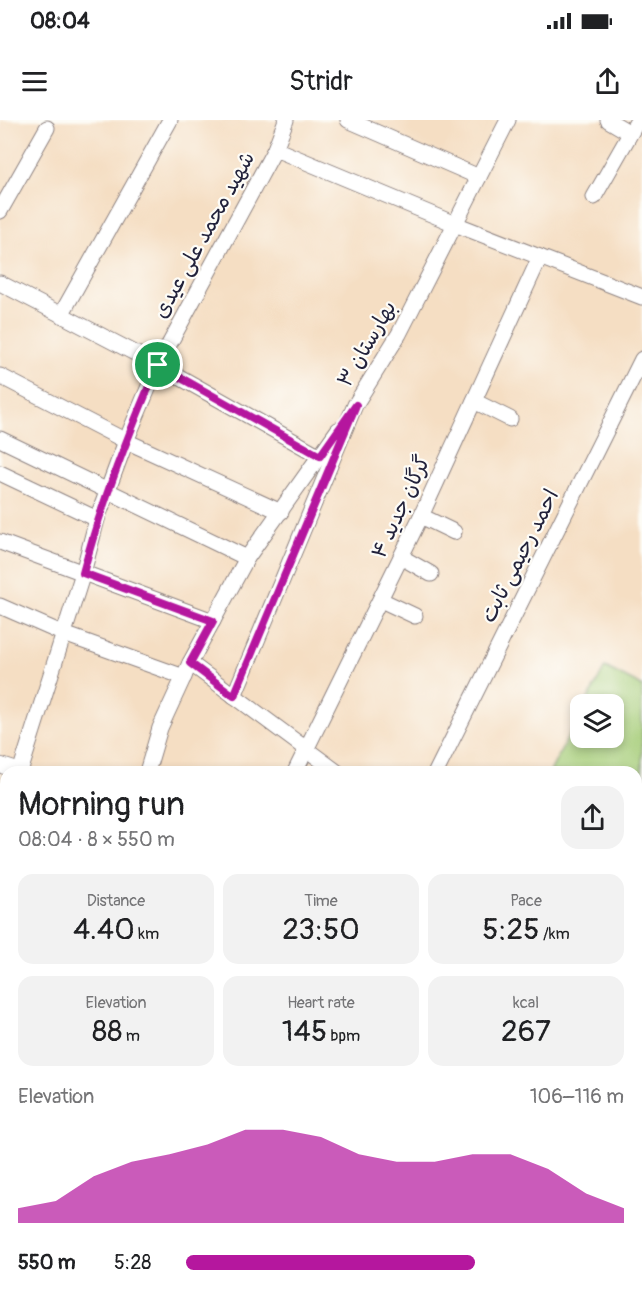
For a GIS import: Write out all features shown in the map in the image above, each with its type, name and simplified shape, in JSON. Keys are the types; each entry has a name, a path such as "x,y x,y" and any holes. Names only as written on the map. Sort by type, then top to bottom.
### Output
{"street":[{"path":"61,315 170,120"},
{"name":"شهید محمد علی عیدی","path":"23,766 83,573 97,519 126,441 158,365 275,149 286,120"},
{"name":"بهارستان ۳","path":"234,696 356,405 399,334 508,120"},
{"path":"594,197 634,126 608,120"},
{"path":"354,121 479,177"},
{"path":"0,211 47,128"},
{"path":"275,149 455,224 642,297"},
{"name":"گرگان جدید ۴","path":"298,766 421,516 540,257"},
{"path":"0,283 158,365 320,456"},
{"name":"احمد رحیمی ثابت","path":"439,766 642,358"},
{"path":"0,376 126,441 281,512"},
{"path":"474,401 510,418"},
{"path":"149,766 160,728 187,670 247,558 356,405"},
{"path":"0,439 247,558"},
{"path":"0,473 97,519"},
{"path":"421,516 454,532"},
{"path":"0,542 213,621"},
{"path":"400,557 431,574"},
{"path":"381,600 415,616"},
{"path":"0,606 64,634 187,670 234,696 328,766"}],"green space":[{"path":"605,667 642,686 642,766 553,766 570,733 570,748 624,748 624,694 591,694"}],"route":[{"path":"158,365 320,456 356,405 234,696 190,663 213,621 83,573 97,519 158,365"}]}
